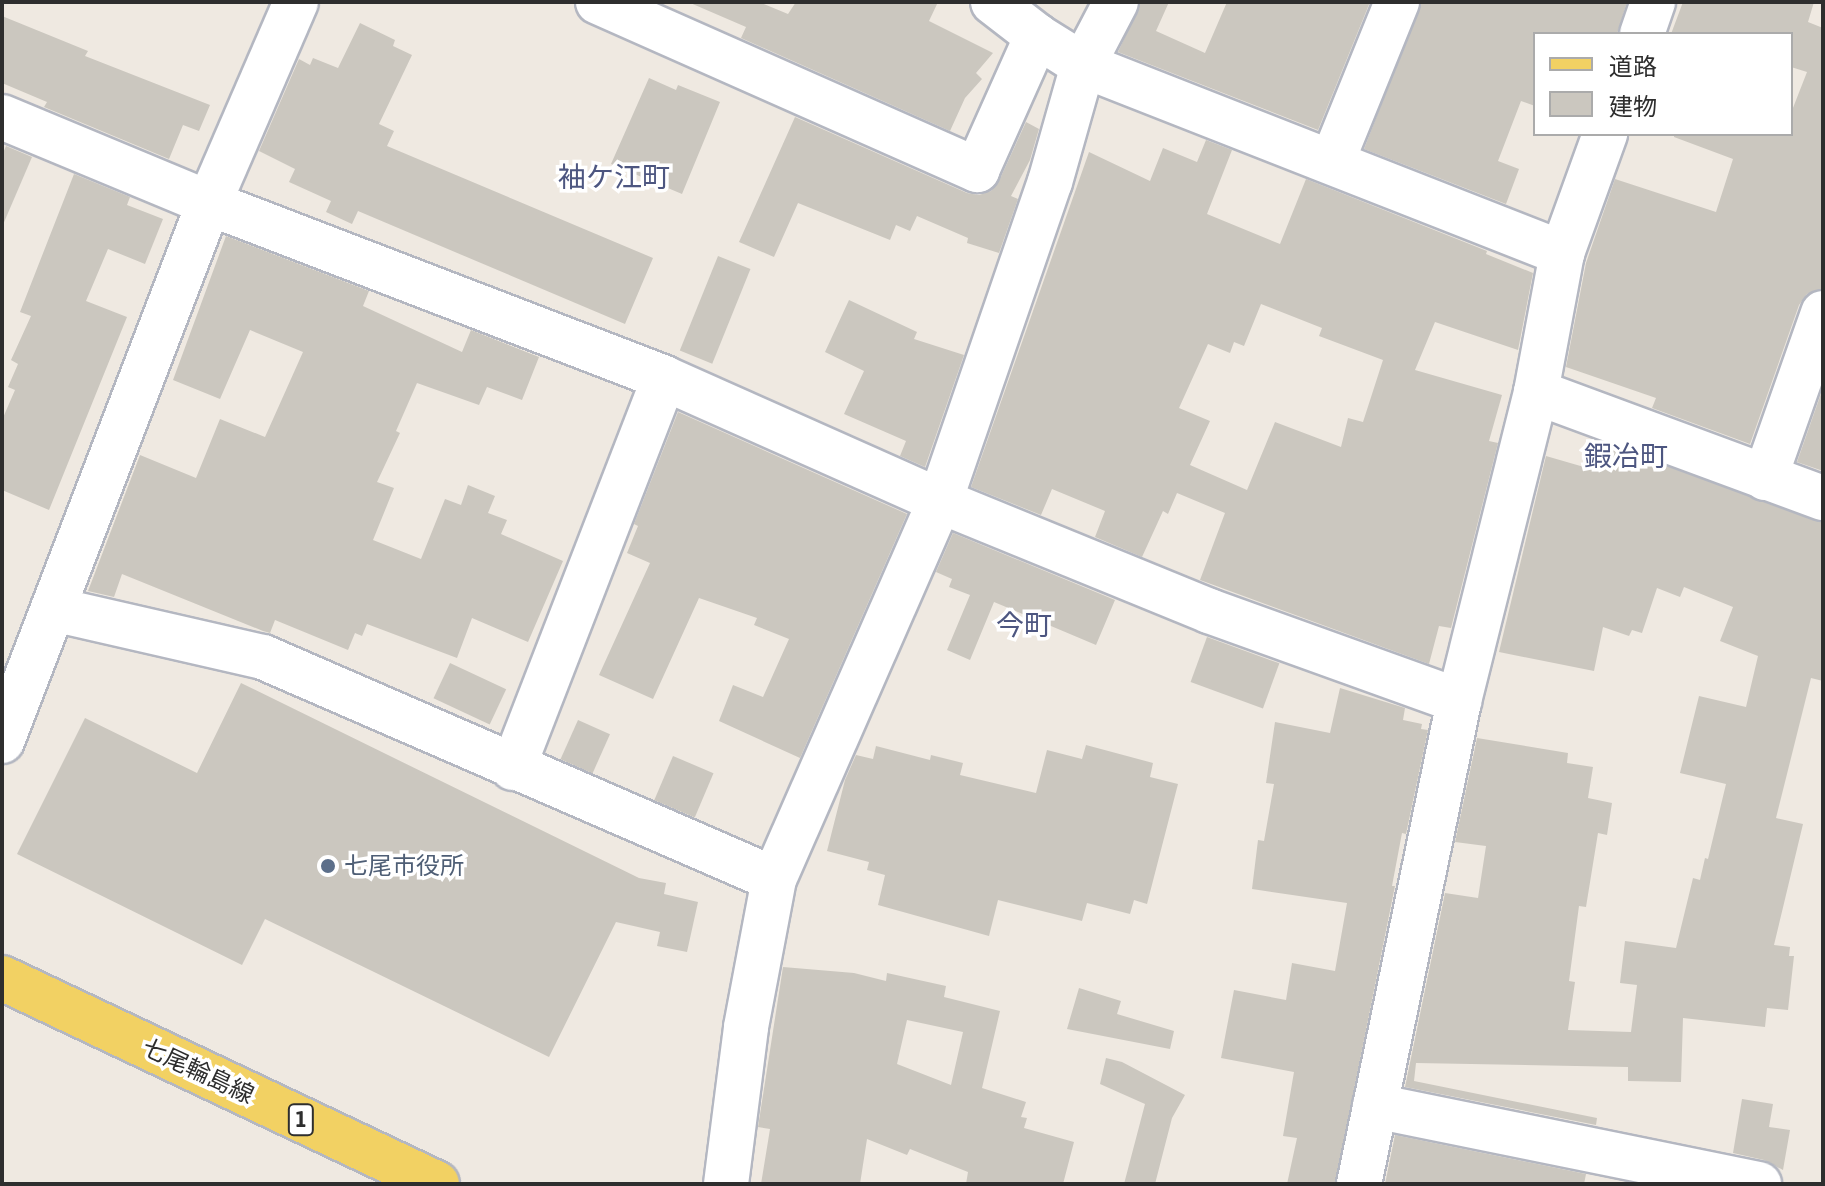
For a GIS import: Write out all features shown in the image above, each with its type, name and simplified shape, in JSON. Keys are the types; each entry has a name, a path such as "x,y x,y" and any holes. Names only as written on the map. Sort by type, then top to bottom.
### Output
{"main road":[{"name":"七尾輪島線","path":"2,978 428,1182"}],"street":[{"path":"2,741 209,203 296,2"},
{"path":"598,2 977,170 1037,36"},
{"path":"993,2 1037,36 1083,65 1562,253"},
{"path":"726,1184 746,1027 774,879 940,501 1050,182 1083,65 1116,2"},
{"path":"1332,162 1397,2"},
{"path":"1643,32 1653,2"},
{"path":"2,117 209,203 664,378 940,501 1209,611 1459,701"},
{"path":"1359,1184 1459,701 1536,392 1562,253 1604,136"},
{"path":"1765,478 1823,313"},
{"path":"513,768 664,378"},
{"path":"1536,392 1823,498"},
{"path":"53,609 263,657 774,879"},
{"path":"1375,1106 1759,1184"}],"building":[{"path":"688,2 759,2 788,14 796,2 938,2 929,21 993,53 976,73 982,79 965,98 950,131 741,38 746,27"},
{"path":"1141,2 1169,2 1156,31 1205,53 1227,2 1370,2 1318,130 1118,52"},
{"path":"1421,2 1627,2 1618,32 1533,32 1533,105 1521,101 1498,161 1519,169 1506,204 1364,149"},
{"path":"1683,2 1814,2 1808,22 1823,28 1823,289 1807,294 1799,305 1750,444 1652,408 1656,398 1566,367 1586,263 1615,179 1716,212 1733,159 1674,136 1793,136 1793,108 1807,72 1793,68 1793,32 1672,32"},
{"path":"2,16 88,51 85,56 210,105 199,131 183,125 169,159 44,107 47,102 2,83"},
{"path":"360,23 395,40 393,46 412,55 379,124 394,131 387,146 653,258 625,324 358,211 352,224 326,212 331,201 289,182 295,169 259,151 299,59 310,65 313,58 338,68"},
{"path":"649,78 676,90 678,85 720,102 682,194 611,164"},
{"path":"795,117 967,193 979,195 991,191 999,181 1026,122 1039,129 1030,160 1011,196 1018,199 999,253 967,243 968,238 917,216 910,231 896,225 890,240 798,203 774,257 739,242"},
{"path":"1206,140 1232,150 1207,214 1280,244 1306,179 1487,251 1486,254 1533,273 1518,350 1435,322 1415,370 1502,395 1489,441 1498,443 1451,628 1439,626 1429,664 1200,580 1225,513 1177,493 1168,514 1163,511 1142,557 1095,537 1105,511 1052,489 1041,515 971,487 1089,152 1150,181 1163,148 1197,162","holes":["1261,304 1322,328 1319,336 1383,360 1363,422 1348,418 1341,447 1275,422 1247,490 1190,465 1210,421 1179,408 1208,344 1230,353 1234,342 1244,346"]},
{"path":"6,146 32,157 2,227 2,155"},
{"path":"74,174 130,197 127,205 163,219 145,264 108,249 86,301 127,317 49,510 2,490 2,420 15,390 8,387 18,364 11,360 31,316 20,312"},
{"path":"226,236 369,291 363,306 462,352 471,330 539,357 522,400 487,387 479,405 417,383 396,431 400,433 377,482 394,488 373,540 421,559 445,499 461,505 468,485 495,496 488,513 507,520 501,534 563,561 528,642 472,618 457,658 367,624 362,636 355,633 348,650 275,620 270,633 263,631 122,574 114,597 88,591 140,455 196,478 220,419 265,437 303,352 250,330 220,399 173,380"},
{"path":"718,256 750,269 712,364 680,351"},
{"path":"849,300 917,332 914,339 964,355 925,467 900,456 906,441 844,414 864,371 825,352"},
{"path":"1823,388 1823,471 1797,462"},
{"path":"678,412 907,514 800,758 719,721 733,685 763,697 789,639 754,625 757,618 699,598 653,699 599,675 650,563 627,553 638,526 634,524"},
{"path":"1594,440 1823,522 1823,681 1811,678 1776,818 1803,824 1774,945 1790,947 1789,956 1794,956 1788,1010 1767,1008 1765,1027 1683,1018 1681,1082 1628,1081 1628,1067 1416,1063 1414,1081 1597,1118 1596,1125 1405,1087 1445,893 1478,898 1486,846 1455,842 1477,738 1568,753 1567,763 1593,767 1588,798 1612,803 1607,835 1598,833 1586,907 1579,906 1569,981 1575,982 1568,1030 1631,1032 1637,985 1620,983 1625,941 1676,948 1693,878 1700,880 1705,858 1708,859 1726,784 1680,773 1699,696 1746,707 1758,656 1720,641 1733,607 1684,587 1680,597 1657,588 1642,633 1632,630 1629,636 1603,627 1594,671 1499,652 1546,456 1584,467"},
{"path":"953,533 1115,600 1096,645 994,602 970,660 947,650 970,595 949,587 952,579 936,572"},
{"path":"1207,637 1279,663 1263,708 1191,682"},
{"path":"450,663 506,689 490,725 434,698"},
{"name":"七尾市役所","path":"241,683 639,878 666,883 664,894 698,902 687,952 657,946 660,932 616,922 549,1057 265,919 242,965 17,854 85,718 197,773"},
{"path":"1340,688 1405,708 1403,720 1422,724 1421,729 1428,730 1406,834 1402,833 1392,886 1395,886 1335,1184 1287,1184 1297,1138 1283,1136 1294,1072 1221,1058 1234,990 1286,1000 1292,963 1335,971 1347,903 1252,889 1258,840 1264,841 1274,784 1266,783 1275,722 1330,733"},
{"path":"578,720 610,734 592,774 561,759"},
{"path":"1086,745 1153,763 1150,777 1178,784 1147,904 1134,900 1130,914 1087,903 1082,921 998,900 989,936 878,905 885,875 867,870 869,862 827,851 845,780 856,755 873,759 876,746 930,760 931,755 963,763 960,775 1036,793 1047,750 1082,759"},
{"path":"673,756 714,773 695,817 654,800"},
{"path":"783,967 854,973 886,981 887,973 946,986 944,997 1000,1011 982,1088 1026,1102 1021,1117 1027,1118 1024,1128 1074,1142 1063,1184 966,1184 968,1172 910,1149 907,1155 867,1139 860,1184 761,1184 770,1129 758,1127","holes":["907,1020 963,1032 951,1085 897,1064"]},
{"path":"1079,988 1121,1001 1117,1014 1174,1031 1170,1049 1067,1029"},
{"path":"1106,1058 1122,1062 1185,1095 1172,1118 1155,1184 1124,1184 1145,1104 1100,1084"},
{"path":"1742,1099 1773,1104 1769,1127 1790,1130 1783,1170 1764,1160 1733,1153"},
{"path":"1395,1135 1586,1174 1584,1184 1385,1184"}],"place":[{"name":"七尾市役所","path":"328,866"}],"district":[{"name":"袖ケ江町","path":"614,177"},
{"name":"鍜冶町","path":"1626,456"},
{"name":"今町","path":"1024,625"}]}
